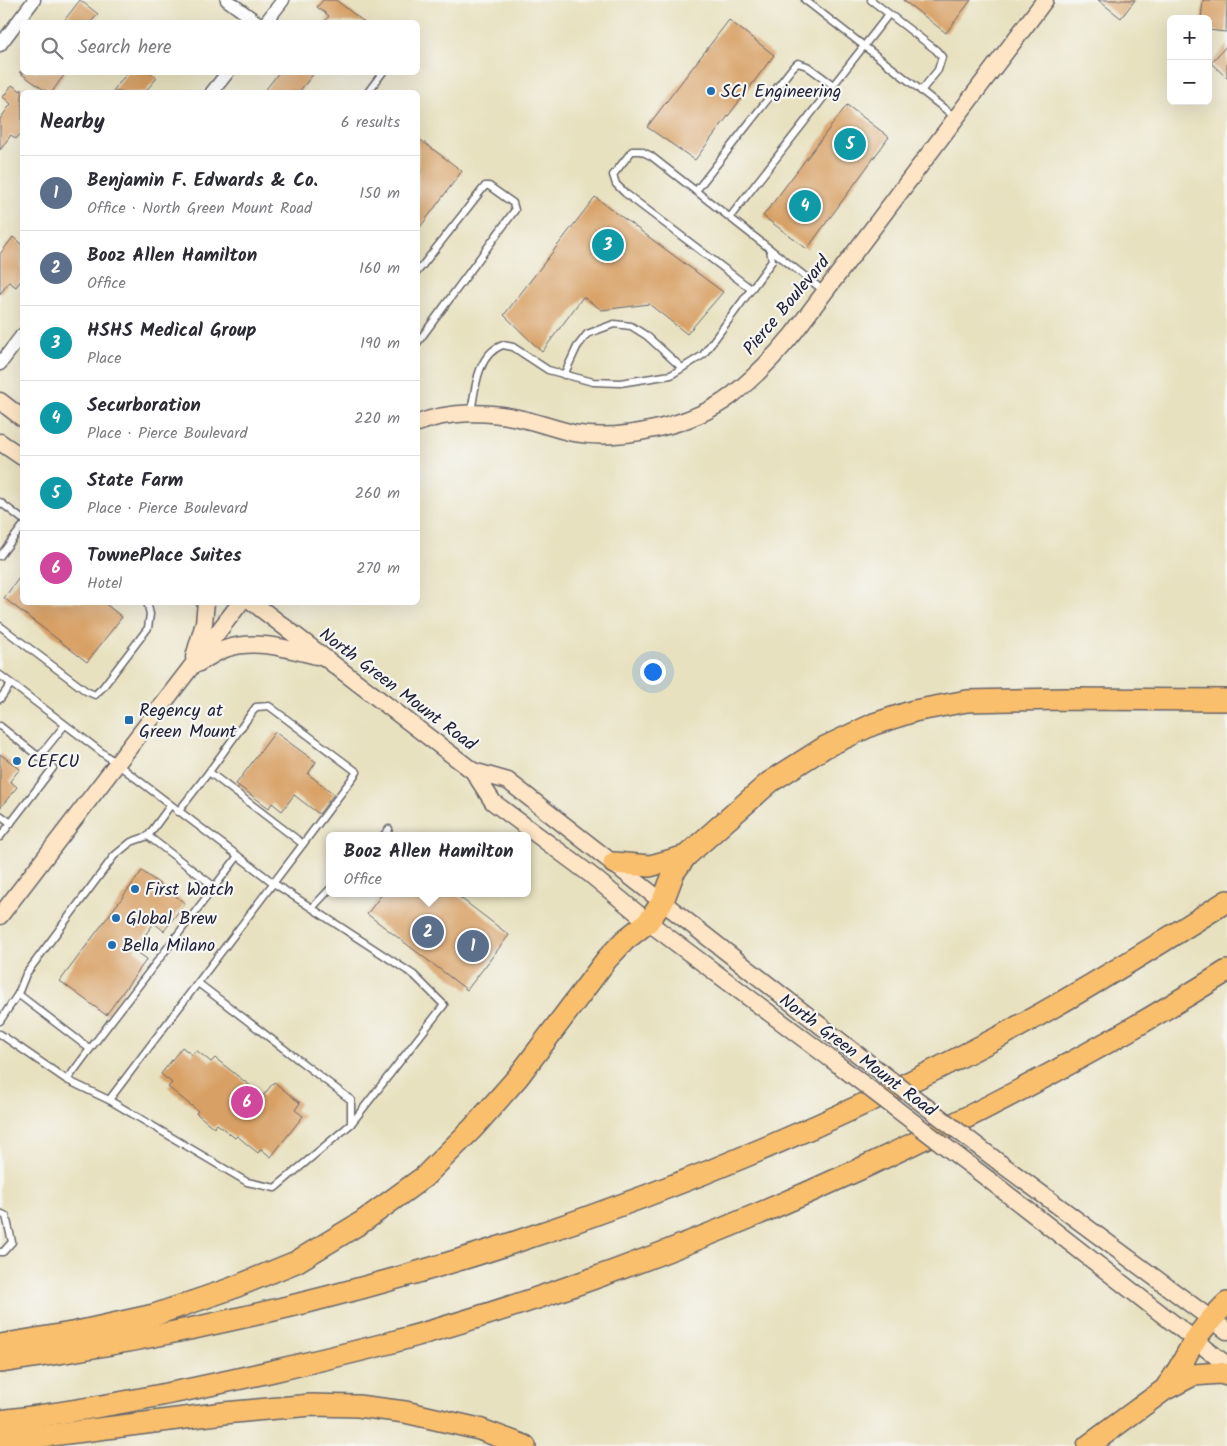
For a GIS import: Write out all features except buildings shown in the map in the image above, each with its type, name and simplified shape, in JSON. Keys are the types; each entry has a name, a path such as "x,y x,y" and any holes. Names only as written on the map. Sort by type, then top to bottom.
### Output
{"highway":[{"path":"0,1345 77,1332 162,1312 230,1289 296,1262 362,1222 424,1177 473,1128 518,1077 607,959 625,940 648,922 663,902 674,872 686,856 770,782 825,747 874,724 914,711 967,701 1066,699 1227,700"},
{"path":"614,863 650,866 686,856"},
{"path":"0,1362 138,1339 306,1302 480,1254 679,1184 818,1124 919,1077 999,1036 1088,987 1227,902"},
{"path":"0,1422 143,1399 230,1381 388,1343 476,1317 699,1239 800,1197 912,1145 1029,1086 1114,1039 1227,970"},
{"path":"1164,1390 1180,1369 1194,1341 1219,1325 1227,1302"},
{"path":"1088,1446 1164,1390 1192,1375 1220,1373 1227,1376"},
{"path":"0,1440 224,1413 311,1405 358,1406 406,1412 479,1429 525,1446"}],"street":[{"path":"0,45 34,0"},
{"path":"227,0 253,20"},
{"path":"268,20 283,0"},
{"name":"Pierce Boulevard","path":"420,423 456,414 487,414 517,418 592,436 623,434 667,426 709,410 731,396 774,357 1045,0"},
{"path":"214,90 226,75"},
{"path":"0,364 20,338"},
{"path":"0,401 20,416"},
{"path":"0,442 20,456"},
{"path":"191,667 204,623 206,605"},
{"path":"0,916 238,605"},
{"name":"North Green Mount Road","path":"256,605 473,771 493,802 591,875 648,922 988,1179 1227,1365"},
{"path":"191,667 227,648 249,645 276,646 324,657"},
{"name":"North Green Mount Road","path":"473,771 508,780 844,1044 1000,1163 1219,1325"}],"lane":[{"path":"805,0 956,118"},
{"path":"871,0 936,50 942,57 938,70 921,91"},
{"path":"730,217 888,14"},
{"path":"696,191 792,67 798,63 807,66 833,85"},
{"path":"370,90 381,75"},
{"path":"751,289 625,193 616,184 613,175 632,151 641,151 651,156 825,292"},
{"path":"420,268 485,186 489,186 513,203 515,210 420,339"},
{"path":"470,414 479,372 496,347 503,345 513,347 548,370 592,382 620,383 671,375 703,355 772,261 770,248"},
{"path":"564,375 577,347 587,334 614,324 631,326 647,336 682,368"},
{"path":"0,502 20,517"},
{"path":"0,556 20,530"},
{"path":"0,626 86,691 95,695 148,628 150,614 148,605"},
{"path":"0,676 275,884 313,907 414,975 444,1005 351,1124 275,1188 247,1182 109,1100 67,1080 0,1034"},
{"path":"0,699 11,684"},
{"path":"109,1100 275,884 357,772 269,706 256,707 178,812"},
{"path":"0,726 53,768 0,837"},
{"path":"39,757 64,726"},
{"path":"208,772 303,844"},
{"path":"0,1021 18,994 26,974 114,856 131,842 148,836 170,806"},
{"path":"0,815 11,823"},
{"path":"148,836 215,887"},
{"path":"67,1080 238,856"},
{"path":"313,907 326,893"},
{"path":"198,983 351,1100 351,1124"},
{"path":"18,994 90,1049"},
{"path":"0,1213 6,1216 12,1242 3,1252 0,1252"}],"place":[{"name":"SCI Engineering","path":"711,91"},
{"name":"State Farm","path":"850,144"},
{"name":"Securboration","path":"805,206"},
{"name":"HSHS Medical Group","path":"608,245"},
{"name":"Regency at Green Mount","path":"129,720"},
{"name":"CEFCU","path":"17,761"},
{"name":"First Watch","path":"135,889"},
{"name":"Global Brew","path":"116,918"},
{"name":"Booz Allen Hamilton","path":"428,932"},
{"name":"Bella Milano","path":"112,945"},
{"name":"Benjamin F. Edwards & Co.","path":"473,946"},
{"name":"TownePlace Suites","path":"247,1102"}]}
